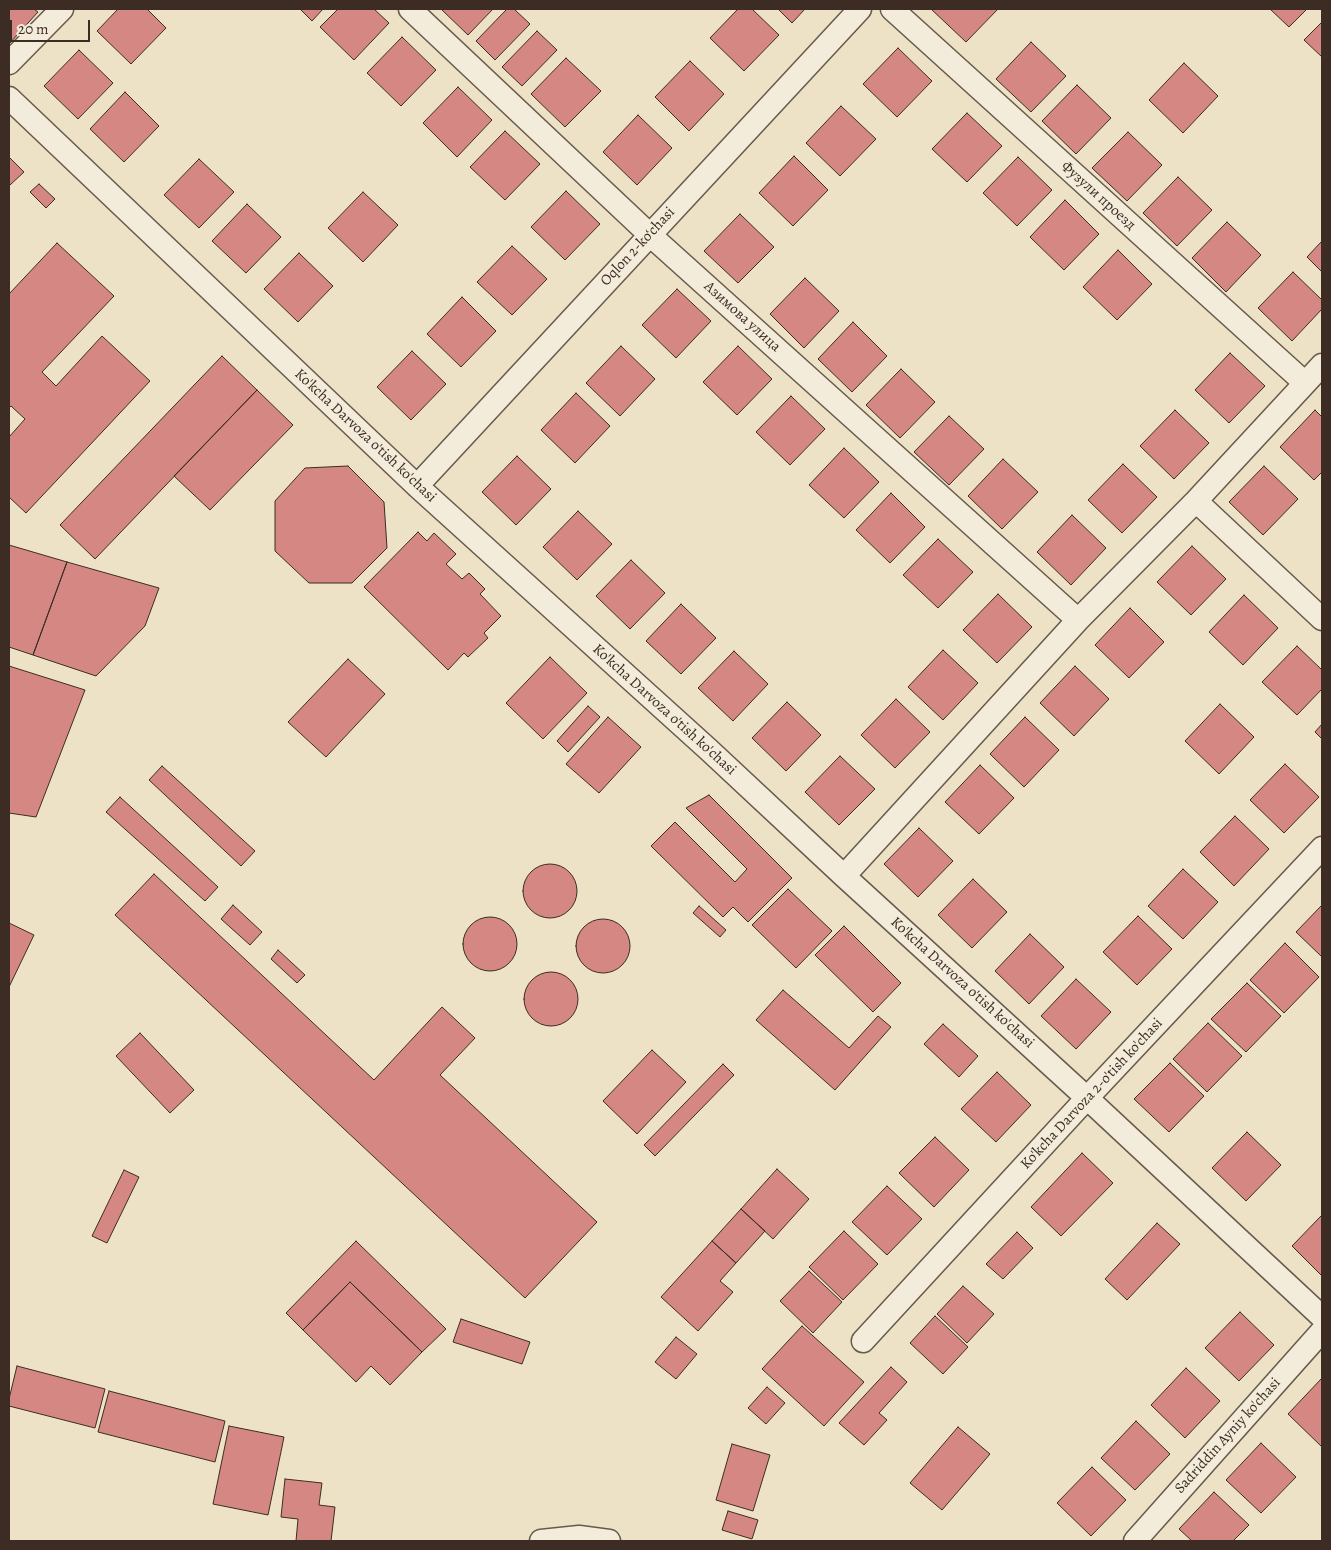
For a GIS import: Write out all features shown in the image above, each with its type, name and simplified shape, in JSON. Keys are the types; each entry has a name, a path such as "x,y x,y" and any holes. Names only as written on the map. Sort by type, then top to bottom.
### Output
{"street":[{"path":"9,63 62,9"},
{"name":"Азимова улица","path":"410,9 650,234 1078,620"},
{"name":"Oqlon 2-ko‘chasi","path":"417,486 860,9"},
{"name":"Фузули проезд","path":"892,9 1305,383"},
{"name":"Ko'kcha Darvoza o'tish ko'chasi","path":"9,98 417,486 702,744 1322,1317"},
{"path":"844,876 1078,620 1196,501 1322,365"},
{"path":"1196,501 1322,619"},
{"name":"Ko'kcha Darvoza 2-o'tish ko'chasi","path":"863,1341 1087,1098 1322,848"},
{"name":"Sadriddin Ayniy ko'chasi","path":"1135,1541 1322,1331"},
{"path":"541,1541 579,1537 609,1541"}],"building":[{"path":"9,9 34,9 38,12 9,44"},
{"path":"118,9 147,9 166,28 131,64 97,31"},
{"path":"300,9 323,9 312,21"},
{"path":"338,9 374,9 389,23 354,60 320,27"},
{"path":"441,9 493,9 468,35"},
{"path":"507,9 514,9 530,24 495,60 476,41"},
{"path":"738,9 752,9 779,35 744,71 710,38"},
{"path":"778,9 805,9 792,23"},
{"path":"931,9 998,9 966,42"},
{"path":"1270,9 1307,9 1289,27"},
{"path":"1322,22 1322,57 1304,40"},
{"path":"537,31 557,50 522,86 502,67"},
{"path":"402,37 436,70 401,106 367,73"},
{"path":"1031,42 1066,76 1031,112 996,79"},
{"path":"898,48 932,81 897,117 863,84"},
{"path":"79,50 113,83 78,119 44,86"},
{"path":"566,58 601,91 565,127 531,94"},
{"path":"690,61 724,94 689,131 655,97"},
{"path":"1184,63 1218,96 1183,133 1149,100"},
{"path":"1077,85 1111,118 1076,154 1042,121"},
{"path":"458,87 492,120 457,157 423,123"},
{"path":"125,92 159,126 124,162 90,129"},
{"path":"841,106 876,139 840,176 806,143"},
{"path":"967,113 1002,146 967,182 932,149"},
{"path":"638,115 672,148 637,185 603,152"},
{"path":"505,131 540,164 505,200 470,167"},
{"path":"1128,132 1162,165 1127,201 1092,168"},
{"path":"794,156 828,190 793,226 759,193"},
{"path":"9,157 24,172 10,185 9,184"},
{"path":"1018,157 1052,190 1017,226 983,193"},
{"path":"199,159 234,192 199,228 164,195"},
{"path":"1178,177 1212,210 1177,246 1143,213"},
{"path":"39,184 55,199 46,208 30,192"},
{"path":"566,191 600,224 565,260 531,227"},
{"path":"363,192 398,225 363,262 328,228"},
{"path":"1065,200 1099,234 1064,270 1030,237"},
{"path":"247,204 281,237 246,273 212,241"},
{"path":"740,214 774,247 738,283 704,251"},
{"path":"1227,222 1261,255 1226,292 1192,258"},
{"path":"1322,241 1322,272 1307,257"},
{"path":"57,243 114,296 42,372 56,386 102,336 150,381 26,513 9,497 9,437 25,419 11,406 9,408 9,294"},
{"path":"512,246 547,279 512,315 477,282"},
{"path":"1118,250 1152,284 1117,320 1083,287"},
{"path":"299,253 333,286 298,322 264,289"},
{"path":"1293,272 1322,300 1322,309 1292,341 1258,308"},
{"path":"805,278 839,311 804,348 770,314"},
{"path":"677,289 711,321 676,358 642,325"},
{"path":"462,297 496,331 461,367 427,334"},
{"path":"853,322 887,356 852,392 818,359"},
{"path":"621,346 655,379 620,416 586,383"},
{"path":"738,346 772,379 737,415 703,382"},
{"path":"412,351 446,384 411,420 377,387"},
{"path":"1230,353 1265,386 1229,423 1195,390"},
{"path":"222,356 257,390 95,559 60,525"},
{"path":"901,369 935,402 900,438 866,405"},
{"path":"257,390 293,425 210,510 174,476"},
{"path":"576,393 610,426 575,463 541,430"},
{"path":"791,396 825,429 790,465 756,432"},
{"path":"1175,410 1209,443 1174,479 1140,446"},
{"path":"1315,410 1322,417 1322,472 1314,480 1280,447"},
{"path":"949,416 984,449 949,485 914,452"},
{"path":"844,448 879,482 844,518 809,485"},
{"path":"517,456 551,489 516,525 482,492"},
{"path":"1003,459 1038,492 1002,529 968,496"},
{"path":"1123,464 1157,497 1122,533 1088,500"},
{"path":"348,466 384,502 387,548 352,583 309,583 275,551 275,501 305,468"},
{"path":"1264,466 1298,499 1263,535 1229,502"},
{"path":"891,493 925,527 890,563 856,530"},
{"path":"578,511 612,544 577,580 543,547"},
{"path":"1072,515 1106,548 1071,585 1037,552"},
{"path":"418,532 427,541 434,533 456,554 446,564 462,579 469,573 485,589 480,594 501,616 484,633 488,638 468,657 464,653 448,670 364,587"},
{"path":"938,539 973,572 938,608 903,575"},
{"path":"9,545 67,562 33,655 9,647"},
{"path":"1192,546 1226,579 1191,615 1157,582"},
{"path":"631,560 665,593 630,629 596,596"},
{"path":"67,562 159,588 145,626 96,676 33,655"},
{"path":"998,594 1032,627 997,663 963,630"},
{"path":"1244,595 1278,628 1243,665 1209,632"},
{"path":"681,604 716,638 681,674 646,641"},
{"path":"1130,608 1164,642 1129,678 1095,645"},
{"path":"1297,646 1322,670 1322,689 1297,715 1262,682"},
{"path":"943,650 978,683 943,720 908,687"},
{"path":"734,651 768,684 733,721 698,688"},
{"path":"550,657 587,693 543,739 506,703"},
{"path":"348,659 385,694 326,757 288,722"},
{"path":"9,666 85,690 36,817 9,813"},
{"path":"1075,666 1109,699 1074,736 1040,703"},
{"path":"896,699 930,732 895,768 861,735"},
{"path":"787,702 821,735 786,771 752,738"},
{"path":"1220,704 1254,737 1219,774 1185,741"},
{"path":"588,706 600,717 568,752 557,741"},
{"path":"608,717 641,747 599,793 566,764"},
{"path":"1025,717 1059,750 1024,787 990,754"},
{"path":"1322,724 1322,739 1315,732"},
{"path":"840,756 875,789 839,825 805,792"},
{"path":"1285,764 1319,797 1284,833 1250,800"},
{"path":"980,765 1014,798 979,834 945,802"},
{"path":"162,766 255,851 241,866 149,780"},
{"path":"709,795 792,878 748,922 733,907 723,917 651,846 675,822 735,882 747,869 686,808"},
{"path":"120,797 218,887 205,901 106,812"},
{"path":"1235,816 1269,849 1234,886 1200,852"},
{"path":"919,828 953,861 918,897 884,864"},
{"path":"550,864 560,866 569,872 575,881 577,891 575,901 569,910 560,916 550,918 540,916 531,910 525,901 523,891 525,881 531,872 540,866"},
{"path":"1183,869 1218,902 1183,939 1148,906"},
{"path":"154,874 374,1080 442,1007 475,1038 440,1075 597,1222 525,1298 115,915"},
{"path":"973,879 1007,912 972,948 938,915"},
{"path":"788,889 832,931 796,968 752,925"},
{"path":"233,905 262,932 250,945 221,919"},
{"path":"1322,905 1322,957 1296,932"},
{"path":"699,906 726,930 720,937 693,913"},
{"path":"1138,916 1172,949 1137,985 1103,952"},
{"path":"490,917 500,919 509,925 515,934 517,944 515,954 509,963 500,969 490,971 480,969 471,963 465,954 463,944 465,934 471,925 480,919"},
{"path":"603,919 613,921 622,927 628,936 630,946 628,956 622,965 613,971 603,973 593,971 584,965 578,956 576,946 578,936 584,927 593,921"},
{"path":"9,923 34,935 9,987"},
{"path":"844,926 901,983 873,1012 815,955"},
{"path":"1030,934 1064,967 1029,1004 995,971"},
{"path":"1285,943 1319,977 1284,1013 1250,980"},
{"path":"278,950 305,975 297,983 271,959"},
{"path":"551,972 561,974 570,980 576,989 578,999 576,1009 570,1018 561,1024 551,1026 541,1024 532,1018 526,1009 524,999 526,989 532,980 541,974"},
{"path":"1076,979 1111,1012 1076,1049 1041,1016"},
{"path":"1247,983 1281,1016 1246,1052 1211,1019"},
{"path":"783,990 849,1048 878,1016 891,1027 835,1090 756,1020"},
{"path":"1208,1023 1242,1056 1207,1092 1173,1059"},
{"path":"943,1024 978,1056 959,1077 924,1044"},
{"path":"140,1033 194,1090 170,1113 116,1056"},
{"path":"652,1050 686,1082 637,1134 603,1101"},
{"path":"1170,1063 1204,1096 1169,1132 1134,1099"},
{"path":"723,1064 734,1075 655,1156 644,1145"},
{"path":"997,1072 1031,1105 996,1142 961,1109"},
{"path":"1247,1132 1281,1165 1246,1201 1212,1168"},
{"path":"935,1137 969,1170 934,1207 899,1173"},
{"path":"1082,1153 1113,1183 1061,1236 1031,1207"},
{"path":"777,1169 809,1199 773,1239 741,1209"},
{"path":"124,1170 139,1177 107,1243 92,1236"},
{"path":"887,1186 922,1219 887,1255 852,1222"},
{"path":"741,1209 765,1231 736,1263 712,1241"},
{"path":"1322,1215 1322,1276 1292,1246"},
{"path":"1157,1223 1180,1244 1127,1300 1105,1279"},
{"path":"844,1231 878,1264 843,1300 809,1267"},
{"path":"1017,1232 1033,1248 1003,1279 986,1264"},
{"path":"356,1241 446,1329 422,1352 350,1282 303,1330 286,1313"},
{"path":"712,1241 736,1263 720,1281 733,1292 698,1331 661,1297"},
{"path":"809,1271 842,1302 813,1333 780,1301"},
{"path":"350,1282 422,1352 390,1385 371,1366 356,1382 303,1330"},
{"path":"963,1286 994,1314 967,1343 937,1314"},
{"path":"1240,1312 1274,1345 1239,1381 1205,1348"},
{"path":"935,1316 968,1347 943,1374 910,1343"},
{"path":"461,1319 530,1342 522,1364 453,1342"},
{"path":"802,1326 864,1382 824,1426 762,1369"},
{"path":"676,1337 697,1354 676,1379 655,1362"},
{"path":"17,1366 105,1389 95,1428 9,1406"},
{"path":"891,1367 907,1382 879,1413 887,1420 864,1445 839,1423"},
{"path":"1186,1368 1220,1401 1185,1438 1151,1405"},
{"path":"1322,1378 1322,1447 1288,1414"},
{"path":"767,1387 785,1403 766,1424 748,1408"},
{"path":"109,1391 225,1421 215,1462 98,1432"},
{"path":"1136,1421 1170,1454 1135,1490 1101,1458"},
{"path":"229,1426 284,1437 268,1515 213,1504"},
{"path":"958,1427 990,1454 942,1510 910,1483"},
{"path":"1261,1443 1296,1477 1261,1513 1226,1480"},
{"path":"732,1444 770,1455 753,1511 716,1500"},
{"path":"1092,1467 1126,1500 1091,1536 1057,1503"},
{"path":"285,1479 322,1483 319,1505 335,1507 331,1541 296,1541 298,1519 281,1517"},
{"path":"1214,1492 1249,1525 1233,1541 1192,1541 1179,1529"},
{"path":"728,1511 758,1520 752,1539 722,1530"}]}
